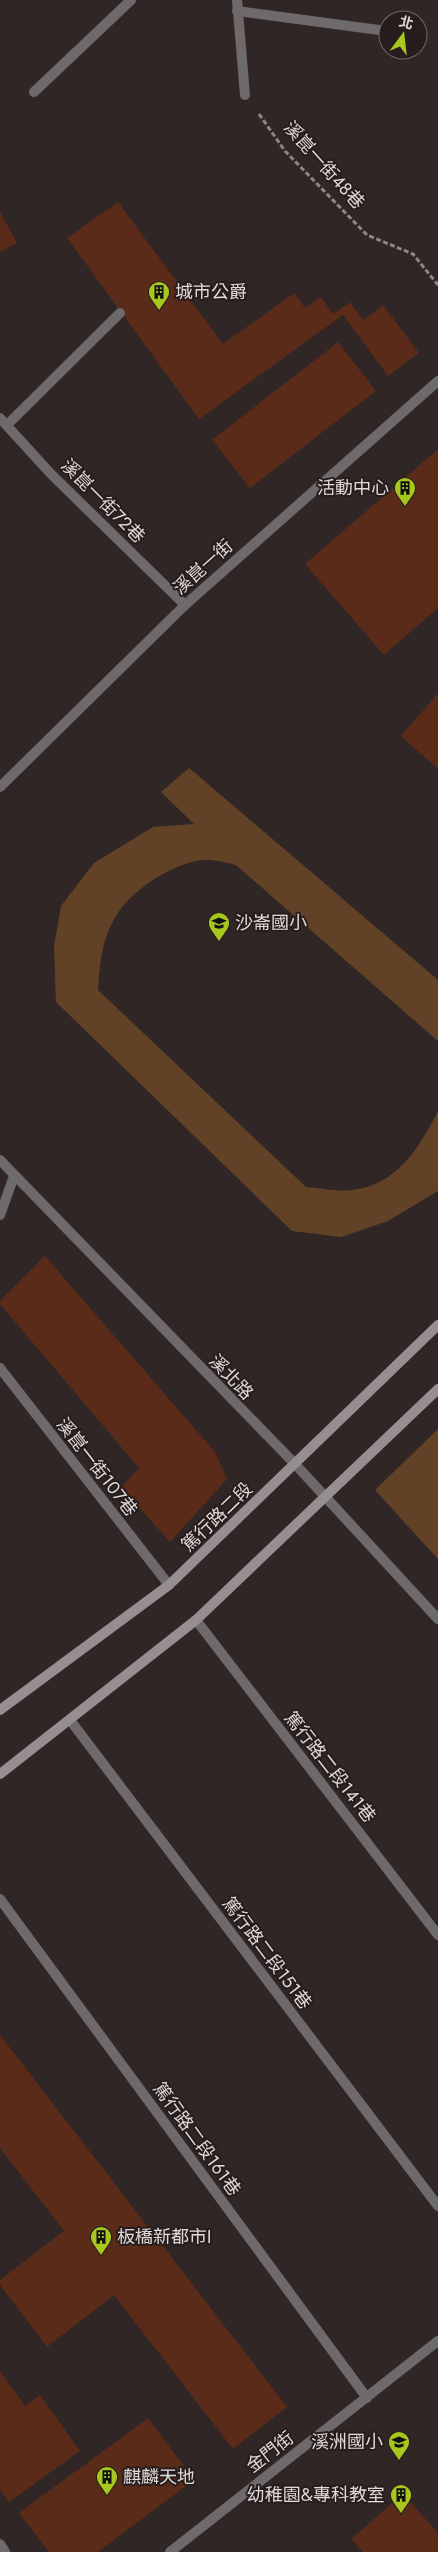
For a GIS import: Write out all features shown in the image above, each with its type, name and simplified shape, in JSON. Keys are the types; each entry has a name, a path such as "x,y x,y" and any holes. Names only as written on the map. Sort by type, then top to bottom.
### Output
{"street":[{"path":"34,92 131,0"},
{"path":"237,0 245,95"},
{"path":"237,11 378,30"},
{"path":"3,422 120,313"},
{"name":"溪崑一街","path":"0,787 185,604 438,381"},
{"name":"溪崑一街72巷","path":"3,422 51,474 185,604"},
{"name":"溪北路","path":"0,1160 295,1464 438,1618"},
{"path":"0,1215 14,1176"},
{"name":"篤行路二段","path":"0,1710 169,1585 438,1325"},
{"name":"溪崑一街107巷","path":"0,1368 169,1585"},
{"path":"0,1774 196,1620 438,1389"},
{"name":"篤行路二段141巷","path":"196,1620 438,1935"},
{"name":"篤行路二段151巷","path":"70,1720 438,2206"},
{"name":"篤行路二段161巷","path":"0,1899 368,2398"},
{"name":"金門街","path":"170,2552 438,2341"},
{"path":"0,2544 6,2552"}],"path":[{"name":"溪崑一街48巷","path":"245,95 286,151 367,235 413,254 438,286"}],"shaded area":[{"path":"189,768 438,980 438,1041 236,865 215,861 196,861 172,869 140,889 128,900 118,912 106,939 99,971 98,990 306,1187 352,1190 368,1187 382,1181 394,1173 414,1151 438,1111 438,1191 388,1221 341,1237 292,1231 56,1002 54,946 61,906 94,863 153,827 194,824 161,792"},
{"path":"438,1429 438,1559 375,1490"}],"building":[{"name":"城市公爵","path":"118,202 223,344 294,293 305,308 321,297 333,314 350,302 363,320 383,305 419,353 388,376 343,315 199,419 67,238"},
{"path":"0,212 17,243 0,252"},
{"path":"338,342 376,391 250,488 212,440"},
{"name":"活動中心","path":"438,449 438,608 384,655 305,564"},
{"path":"438,693 438,769 401,736"},
{"path":"45,1256 215,1452 227,1479 170,1542 121,1487 139,1468 0,1304 0,1301"},
{"name":"板橋新都市I","path":"0,2035 287,2407 233,2449 114,2295 47,2347 0,2285 0,2280 64,2231 0,2148"},
{"name":"麒麟天地","path":"0,2371 25,2406 40,2395 80,2451 9,2502 0,2490"},
{"name":"麒麟天地","path":"148,2418 194,2480 98,2552 49,2552 19,2513"},
{"name":"幼稚園&專科教室","path":"403,2494 438,2533 438,2552 363,2552 351,2539"}],"place":[{"name":"城市公爵","path":"159,311"},
{"name":"活動中心","path":"405,507"},
{"name":"沙崙國小","path":"219,942"},
{"name":"板橋新都市I","path":"101,2256"},
{"name":"溪洲國小","path":"399,2461"},
{"name":"麒麟天地","path":"107,2496"},
{"name":"幼稚園&專科教室","path":"401,2514"}]}
